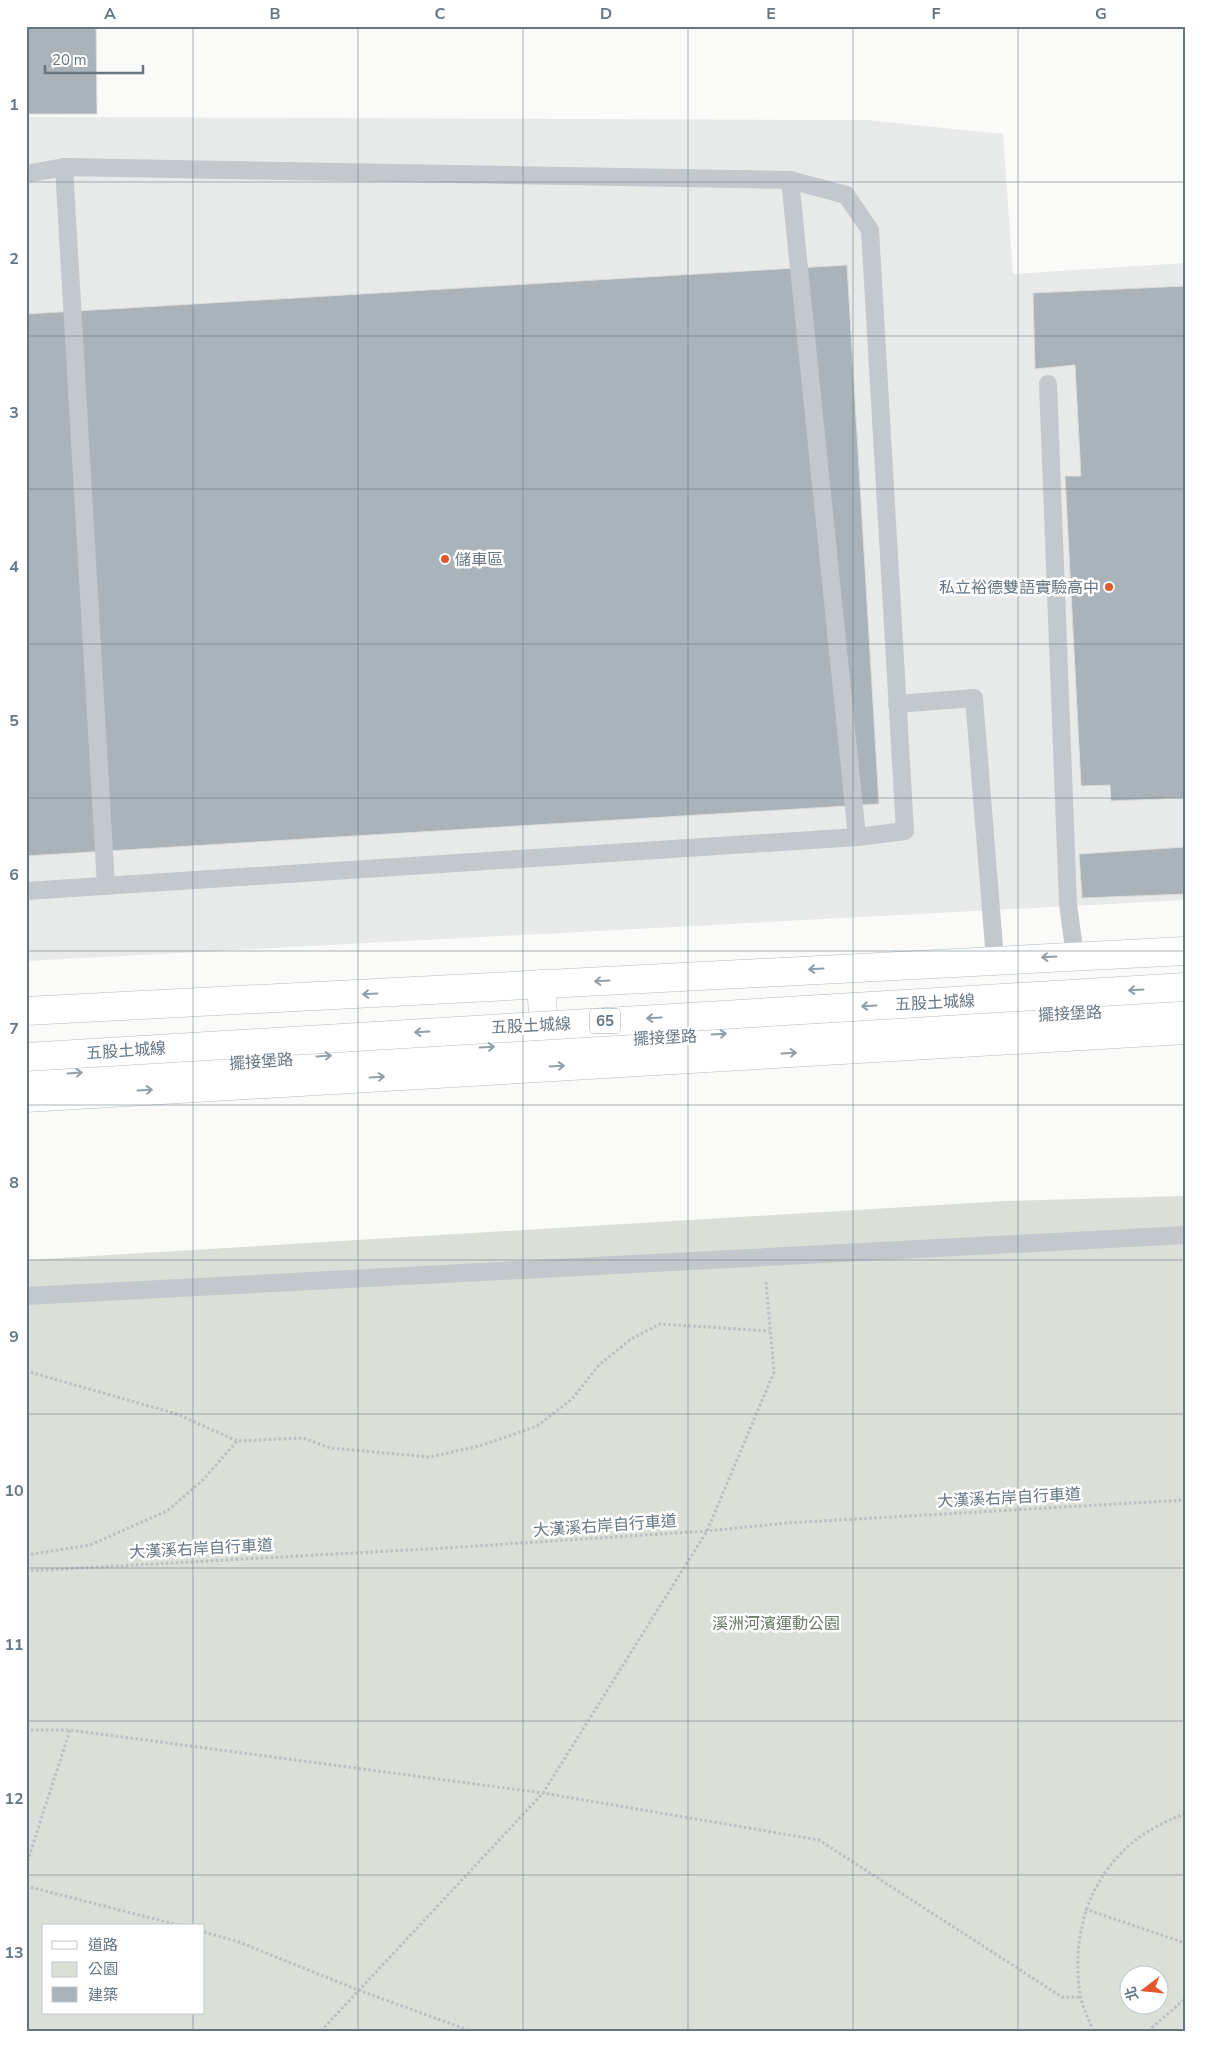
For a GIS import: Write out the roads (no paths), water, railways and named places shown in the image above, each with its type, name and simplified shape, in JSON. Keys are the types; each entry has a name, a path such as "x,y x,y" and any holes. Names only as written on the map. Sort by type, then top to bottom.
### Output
{"main road":[{"path":"26,1011 995,960 1185,952"},
{"path":"541,984 545,1044"},
{"name":"五股土城線","path":"26,1056 1185,987"},
{"name":"擺接堡路","path":"26,1076 392,1052 1185,1006"},
{"path":"26,1098 1185,1030"}],"lane":[{"path":"64,168 106,886"},
{"path":"26,174 64,168 790,180 846,195 870,230 904,831 857,838 26,891"},
{"path":"790,180 857,838"},
{"path":"1048,384 1068,904 1075,956"},
{"path":"897,704 974,698 995,960"},
{"path":"26,1296 1185,1235"}],"place":[{"name":"儲車區","path":"445,559"},
{"name":"私立裕德雙語實驗高中","path":"1109,587"}],"park label":[{"name":"溪洲河濱運動公園","path":"776,1623"}]}
